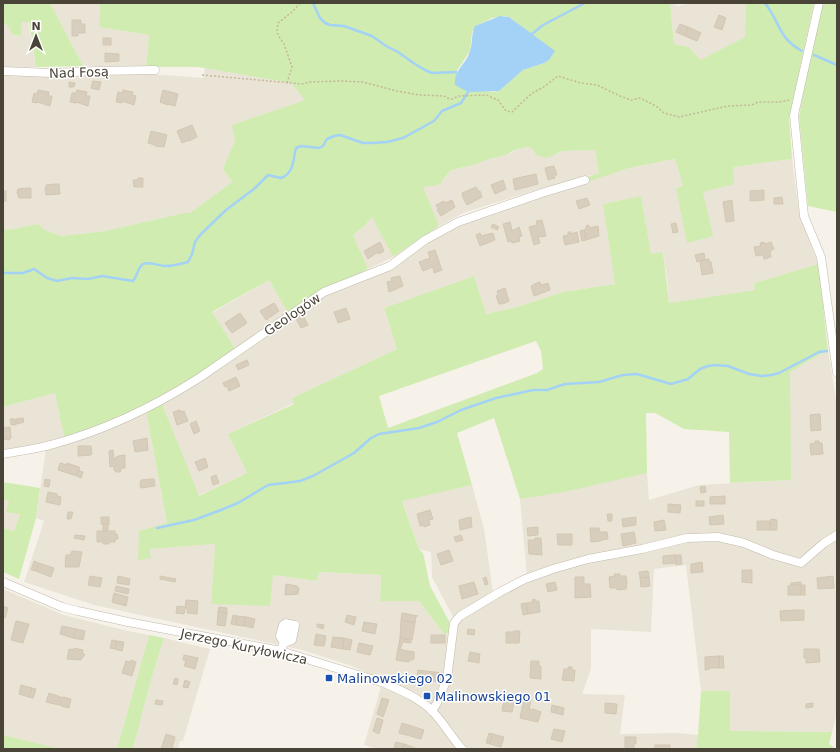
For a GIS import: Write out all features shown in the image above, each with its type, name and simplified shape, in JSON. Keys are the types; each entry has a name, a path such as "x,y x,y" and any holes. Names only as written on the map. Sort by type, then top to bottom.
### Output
{"street":[{"path":"819,3 794,115 804,216 821,257 837,373"},
{"name":"Nad Fosą","path":"3,71 51,73 155,70"},
{"name":"Geologów","path":"3,454 54,444 103,427 142,409 178,391 199,378 324,292 390,266 425,240 458,222 585,180"},
{"path":"432,711 438,703 447,679 454,623 460,616 525,579 588,559 642,549 687,538 718,537 744,543 773,555 801,563 824,543 837,535"},
{"name":"Jerzego Kuryłowicza","path":"3,582 78,611 128,622 282,647 384,683 400,690 432,711 462,749"},
{"path":"282,647 280,636 283,625 286,623 289,624"}],"path":[{"path":"287,83 292,67 284,44 277,31 278,23 292,12 300,3"},
{"path":"202,75 303,84 310,82 362,82 419,95 444,96 452,99 459,96 486,95 498,100 506,111 512,112 531,94 558,76 581,83 597,85 631,100 640,98 656,106 664,113 679,117 728,106 752,105 758,102 778,102 798,99"}],"shaded area":[{"path":"50,3 100,3 99,27 149,35 146,67 83,66"},
{"path":"670,3 677,6 694,3 746,3 745,37 700,60 689,47 674,44"},
{"path":"22,22 28,22 36,67 3,68 3,23 6,24 13,35 21,36"},
{"path":"205,68 291,83 306,100 233,125 235,140 223,169 232,182 190,213 184,213 105,231 61,236 45,230 39,224 7,230 3,227 3,75 70,76 151,74 203,78"},
{"path":"528,147 558,154 563,151 595,150 599,173 539,189 463,213 439,226 422,187 434,186 444,180 451,170 473,165 512,153 517,149"},
{"path":"675,159 683,186 676,188 703,192 733,167 792,159 799,213 818,264 754,283 756,290 669,303 663,252 651,255 641,196 604,204 615,284 563,292 517,307 485,314 474,276 384,308 397,349 292,398 294,403 228,434 247,473 198,496 162,404 324,296 408,255 462,221 629,168"},
{"path":"372,216 393,257 368,269 353,235 364,226"},
{"path":"269,280 288,313 236,350 212,313"},
{"path":"828,350 837,406 837,713 832,732 730,731 730,691 701,691 686,565 654,569 651,632 591,629 591,669 582,694 625,695 620,734 677,733 698,735 696,749 378,749 364,745 383,680 349,665 302,650 94,605 24,582 44,521 36,518 46,449 146,411 167,524 149,549 215,544 211,604 273,575 317,581 319,572 381,575 380,601 419,601 443,633 457,634 458,626 432,577 431,552 419,549 402,500 472,485 484,529 493,592 527,576 520,499 647,473 649,500 699,485 790,480 790,372"},
{"path":"55,393 64,437 3,452 3,407"},
{"path":"3,499 9,501 20,513 14,532 3,528"},
{"path":"3,589 64,615 149,635 117,749 61,749 3,735"},
{"path":"164,638 210,649 183,741 180,741 178,749 133,749 151,680"}],"green space":[{"path":"3,3 50,3 83,66 36,67 29,22 22,22 21,36 13,35 6,24 3,23"},
{"path":"100,3 670,3 674,44 689,47 700,60 745,37 746,3 814,3 789,118 792,159 733,167 734,184 703,192 713,236 687,243 676,188 683,186 675,159 629,168 587,182 587,177 599,173 595,150 563,151 547,158 536,155 533,149 528,147 517,149 506,155 451,170 440,184 423,187 439,226 393,257 372,217 353,235 368,269 315,295 288,313 269,280 212,312 236,350 178,389 108,422 64,437 55,393 3,407 3,227 7,230 39,224 45,230 61,236 105,231 184,213 190,213 232,182 223,169 235,140 232,125 305,100 291,83 198,67 146,67 149,35 99,27","holes":["505,16 523,28 549,60 523,70 499,91 493,92 487,91 456,72 470,51 472,32 476,26 492,18"]},
{"path":"823,3 837,3 837,212 808,206 799,117 810,57"},
{"path":"641,196 651,254 663,252 669,303 755,290 754,283 818,264 828,350 790,372 791,480 730,483 729,432 684,429 655,413 646,413 647,473 564,492 520,499 494,418 457,433 472,485 402,501 419,549 423,553 430,586 449,621 450,634 443,633 419,601 380,601 381,575 319,572 317,581 273,575 270,606 211,604 215,544 149,549 151,558 138,560 139,531 167,523 146,411 162,404 199,496 247,473 228,434 294,404 292,398 397,349 384,308 474,276 486,314 517,307 563,292 615,284 603,204","holes":["536,341 541,351 543,369 537,373 388,428 379,396"]},
{"path":"3,482 40,488 36,518 19,579 3,572 3,528 14,531 20,514 6,512 9,501 3,499"},
{"path":"149,635 164,638 151,680 133,749 117,749"},
{"path":"701,691 730,691 730,731 832,732 829,744 836,749 696,749"},
{"path":"3,735 61,749 3,749"}],"water":[{"path":"500,16 509,17 555,51 549,60 523,70 499,91 468,92 455,85 455,80 458,71 466,60 470,51 475,26"}],"building":[{"path":"719,15 726,18 722,30 714,27"},
{"path":"72,20 81,20 81,24 85,24 85,33 78,33 78,36 72,36"},
{"path":"680,24 688,27 685,36 676,32"},
{"path":"688,27 701,33 697,41 685,36"},
{"path":"103,38 111,38 111,45 103,45"},
{"path":"105,53 119,54 119,61 105,62"},
{"path":"93,81 101,82 99,90 91,88"},
{"path":"69,82 75,83 74,87 69,87"},
{"path":"38,90 49,92 48,96 52,96 50,106 32,102 34,93 37,94"},
{"path":"77,90 87,92 86,96 90,96 88,106 76,102 70,102 72,93 76,93"},
{"path":"123,90 133,92 132,95 136,96 134,105 122,101 122,103 116,102 118,92 122,93"},
{"path":"163,90 178,94 175,106 160,102"},
{"path":"192,125 197,137 182,143 177,131"},
{"path":"151,131 167,135 164,147 155,146 148,143"},
{"path":"554,166 557,175 554,175 555,178 548,180 545,168"},
{"path":"536,174 538,184 515,190 513,179"},
{"path":"138,178 143,178 143,187 134,187 133,180 138,180"},
{"path":"503,180 506,189 495,194 491,185"},
{"path":"59,184 60,194 46,195 46,185"},
{"path":"476,187 478,191 480,191 482,197 467,205 462,193"},
{"path":"31,188 31,198 19,198 17,192 18,189"},
{"path":"764,190 764,200 750,201 750,191"},
{"path":"3,191 6,191 6,201 3,201"},
{"path":"782,197 783,204 774,204 774,198"},
{"path":"587,198 590,205 579,209 576,201"},
{"path":"452,200 455,207 441,216 436,205 444,201 445,203"},
{"path":"732,200 734,221 726,222 723,202"},
{"path":"542,220 546,236 538,236 540,243 534,245 529,227 537,225 536,221"},
{"path":"510,222 512,230 519,227 522,236 519,237 520,241 512,243 512,241 508,242 503,224"},
{"path":"676,223 678,232 673,233 671,224"},
{"path":"493,224 499,227 497,230 491,227"},
{"path":"589,225 589,228 598,226 599,236 586,240 584,230 586,229 586,226"},
{"path":"584,230 586,240 582,241 580,231"},
{"path":"568,232 571,232 571,234 577,232 579,242 565,245 563,236 568,235"},
{"path":"480,233 481,236 493,233 495,240 480,246 476,235"},
{"path":"380,242 384,251 379,254 378,252 368,259 364,251"},
{"path":"764,242 765,244 771,242 774,249 770,251 771,257 764,259 763,255 756,256 754,247 761,246 760,243"},
{"path":"435,250 442,270 434,273 433,267 423,271 419,262 430,258 428,252"},
{"path":"704,253 705,260 697,262 695,255"},
{"path":"709,259 713,273 702,275 700,261"},
{"path":"400,276 403,286 389,292 387,282 392,281 391,278"},
{"path":"540,282 541,285 548,283 550,290 534,296 531,286"},
{"path":"505,288 509,301 499,304 496,296 498,295 497,291"},
{"path":"274,303 279,311 266,320 260,311"},
{"path":"346,308 350,319 338,323 334,312"},
{"path":"240,313 247,323 232,333 225,323"},
{"path":"302,314 308,325 301,328 295,317"},
{"path":"247,360 249,365 238,370 236,365"},
{"path":"236,377 240,386 229,391 227,386 225,387 223,383"},
{"path":"180,410 181,412 184,411 188,421 177,425 173,412"},
{"path":"820,414 821,430 811,431 810,415"},
{"path":"23,418 24,422 17,424 16,419"},
{"path":"10,419 15,419 16,425 11,425"},
{"path":"196,421 200,431 194,434 190,424"},
{"path":"10,427 11,438 9,440 3,439 3,428"},
{"path":"147,438 148,450 135,452 133,441"},
{"path":"815,441 822,443 823,454 811,455 810,444 815,443"},
{"path":"78,446 91,446 91,455 78,456"},
{"path":"113,450 114,459 118,456 125,455 125,468 122,468 120,472 116,472 114,470 114,466 110,467 109,451"},
{"path":"205,458 208,467 199,471 195,462"},
{"path":"60,463 67,465 67,463 79,467 80,470 78,471 77,476 58,470"},
{"path":"78,471 83,472 81,478 77,476"},
{"path":"216,475 219,483 213,485 211,477"},
{"path":"45,479 50,480 49,487 44,486"},
{"path":"154,479 155,486 141,488 141,480"},
{"path":"705,486 706,492 701,493 700,487"},
{"path":"48,492 57,494 57,496 61,497 60,505 46,502"},
{"path":"725,496 725,504 710,504 710,497"},
{"path":"696,501 704,501 704,506 696,506"},
{"path":"668,504 681,505 680,513 668,512"},
{"path":"430,510 433,519 429,520 430,525 424,527 424,525 420,526 417,514"},
{"path":"68,512 73,512 71,519 67,519"},
{"path":"607,514 612,514 612,521 608,521"},
{"path":"723,515 724,524 710,525 709,517"},
{"path":"101,517 109,517 109,524 101,524"},
{"path":"471,517 472,527 460,530 459,520"},
{"path":"636,517 636,525 623,527 622,519"},
{"path":"771,519 777,520 777,530 770,530"},
{"path":"664,520 666,530 655,531 654,522"},
{"path":"757,521 770,521 770,530 757,530"},
{"path":"103,524 108,524 108,531 103,531"},
{"path":"538,527 538,535 528,536 527,528"},
{"path":"590,528 599,528 600,532 607,532 608,539 591,542"},
{"path":"97,531 115,531 118,539 115,539 115,542 109,542 109,544 97,542"},
{"path":"634,532 636,543 623,546 621,534"},
{"path":"557,534 572,534 572,545 558,545"},
{"path":"75,535 85,536 84,540 74,538"},
{"path":"461,535 463,540 456,542 454,537"},
{"path":"535,538 541,538 542,555 529,554 528,540 535,540"},
{"path":"449,550 453,561 441,565 437,554"},
{"path":"72,551 82,552 79,567 65,567 66,555 70,555"},
{"path":"675,555 681,555 682,564 676,565"},
{"path":"675,555 676,563 663,564 663,556"},
{"path":"34,561 39,563 36,571 31,570"},
{"path":"702,562 703,572 691,573 691,564"},
{"path":"39,563 54,568 51,577 36,571"},
{"path":"742,570 752,570 752,583 742,582"},
{"path":"648,571 649,577 640,578 639,572"},
{"path":"614,574 626,576 626,589 617,590 617,588 610,588 609,577 615,576"},
{"path":"90,576 102,578 100,587 88,585"},
{"path":"118,576 130,579 129,585 117,583"},
{"path":"160,576 176,579 175,582 160,579"},
{"path":"833,576 834,588 818,589 817,578"},
{"path":"486,577 488,584 485,585 483,578"},
{"path":"575,577 584,577 584,584 590,584 591,597 575,598"},
{"path":"649,577 650,586 641,587 640,578"},
{"path":"474,582 478,594 462,599 459,586"},
{"path":"555,582 557,590 548,592 546,584"},
{"path":"801,582 801,585 791,585 791,583"},
{"path":"286,584 297,586 299,588 298,594 285,595"},
{"path":"801,585 801,595 788,595 788,586"},
{"path":"801,585 805,585 805,595 801,595"},
{"path":"116,586 129,589 128,594 115,591"},
{"path":"114,593 128,597 126,606 112,602"},
{"path":"535,599 535,601 539,601 540,612 528,614 526,603 533,602 532,600"},
{"path":"186,600 198,601 197,614 187,613 187,608 185,608"},
{"path":"526,603 528,614 523,615 521,604"},
{"path":"3,606 8,608 5,618 3,617"},
{"path":"177,606 185,607 184,614 176,613"},
{"path":"219,607 227,608 227,613 218,612"},
{"path":"804,610 804,620 781,621 780,611"},
{"path":"218,612 227,613 225,626 217,625"},
{"path":"402,613 418,616 416,616 415,623 401,620"},
{"path":"233,615 237,616 236,625 231,624"},
{"path":"347,615 356,617 354,625 345,622"},
{"path":"237,616 246,617 244,626 236,625"},
{"path":"246,617 255,619 253,628 244,626"},
{"path":"401,620 415,623 412,640 400,638"},
{"path":"16,621 29,624 23,643 11,640"},
{"path":"364,622 377,624 375,634 362,631"},
{"path":"317,624 324,625 323,629 317,627"},
{"path":"62,626 76,629 73,638 60,634"},
{"path":"76,629 85,631 83,640 73,638"},
{"path":"468,629 475,630 474,635 467,634"},
{"path":"520,631 519,643 506,643 506,632"},
{"path":"316,634 326,636 324,646 314,645"},
{"path":"431,635 445,635 445,643 431,643"},
{"path":"333,637 344,638 343,649 331,647"},
{"path":"344,638 352,640 350,650 343,649"},
{"path":"400,638 411,640 411,643 403,642 400,649 398,649"},
{"path":"112,640 117,641 115,649 110,648"},
{"path":"117,641 124,642 122,651 115,649"},
{"path":"359,643 373,646 370,655 357,652"},
{"path":"74,648 83,650 82,654 85,654 81,660 67,659 69,649 74,650"},
{"path":"398,649 414,652 414,659 409,660 409,662 396,660"},
{"path":"804,649 819,649 820,662 806,663 806,658 804,658"},
{"path":"470,652 480,654 479,663 468,661"},
{"path":"184,655 198,658 195,669 184,666 186,661 183,660"},
{"path":"719,656 723,656 724,668 719,668"},
{"path":"719,656 719,668 709,668 710,669 705,670 705,657"},
{"path":"131,660 136,662 132,676 122,673 126,661 130,662"},
{"path":"531,661 539,661 539,666 541,666 541,679 530,678"},
{"path":"568,667 572,667 572,670 575,670 574,681 562,680 564,669 568,669"},
{"path":"418,670 434,672 433,681 417,679"},
{"path":"434,672 442,673 441,682 433,681"},
{"path":"175,678 178,679 177,685 173,684"},
{"path":"185,680 190,682 188,688 183,687"},
{"path":"21,685 32,688 29,697 19,694"},
{"path":"32,688 36,689 33,698 29,697"},
{"path":"49,693 61,698 71,699 69,708 61,706 61,704 59,705 46,702"},
{"path":"382,698 389,700 383,717 377,714"},
{"path":"509,698 515,699 512,712 502,711 504,699 509,700"},
{"path":"524,699 531,700 529,710 533,709 541,712 538,722 520,718"},
{"path":"156,700 163,701 162,705 155,704"},
{"path":"605,703 617,704 616,714 605,713"},
{"path":"813,703 813,707 806,708 806,704"},
{"path":"552,705 556,706 555,713 551,712"},
{"path":"556,706 564,708 563,715 555,713"},
{"path":"377,718 383,720 379,734 373,731"},
{"path":"402,723 424,730 421,739 399,733"},
{"path":"554,729 565,731 562,742 551,739"},
{"path":"489,733 493,734 490,744 486,743"},
{"path":"166,734 175,737 172,749 161,749"},
{"path":"493,734 504,737 501,747 490,744"},
{"path":"625,737 636,737 634,749 625,749"},
{"path":"396,742 404,744 402,749 394,747"},
{"path":"404,744 415,748 415,749 403,749"},
{"path":"655,745 670,745 670,749 655,749"}],"waterway":[{"path":"313,3 320,18 325,23 344,26 372,36 415,64 432,73 456,72"},
{"path":"532,34 543,25 585,3"},
{"path":"765,3 788,41 802,51"},
{"path":"814,55 837,65"},
{"path":"3,273 23,273 34,269 47,278 57,281 72,278 88,279 102,276 133,281 140,268 145,263 168,266 188,262 195,242 200,235 226,210 254,189 268,175 281,178 288,173 292,166 296,148 301,146 319,148 323,146 327,139 340,135 363,143 387,142 403,138 434,121 442,111 461,103 468,92"},
{"path":"157,528 194,520 221,510 238,503 268,485 300,481 313,476 354,453 371,438 379,434 419,428 437,422 461,410 496,398 533,390 547,390 565,384 599,382 623,375 637,374 671,384 688,379 700,369 714,365 728,366 749,374 762,376 771,375 779,373 819,352 827,351"}],"place":[{"name":"Malinowskiego 02","path":"329,678"},
{"name":"Malinowskiego 01","path":"427,696"}]}
